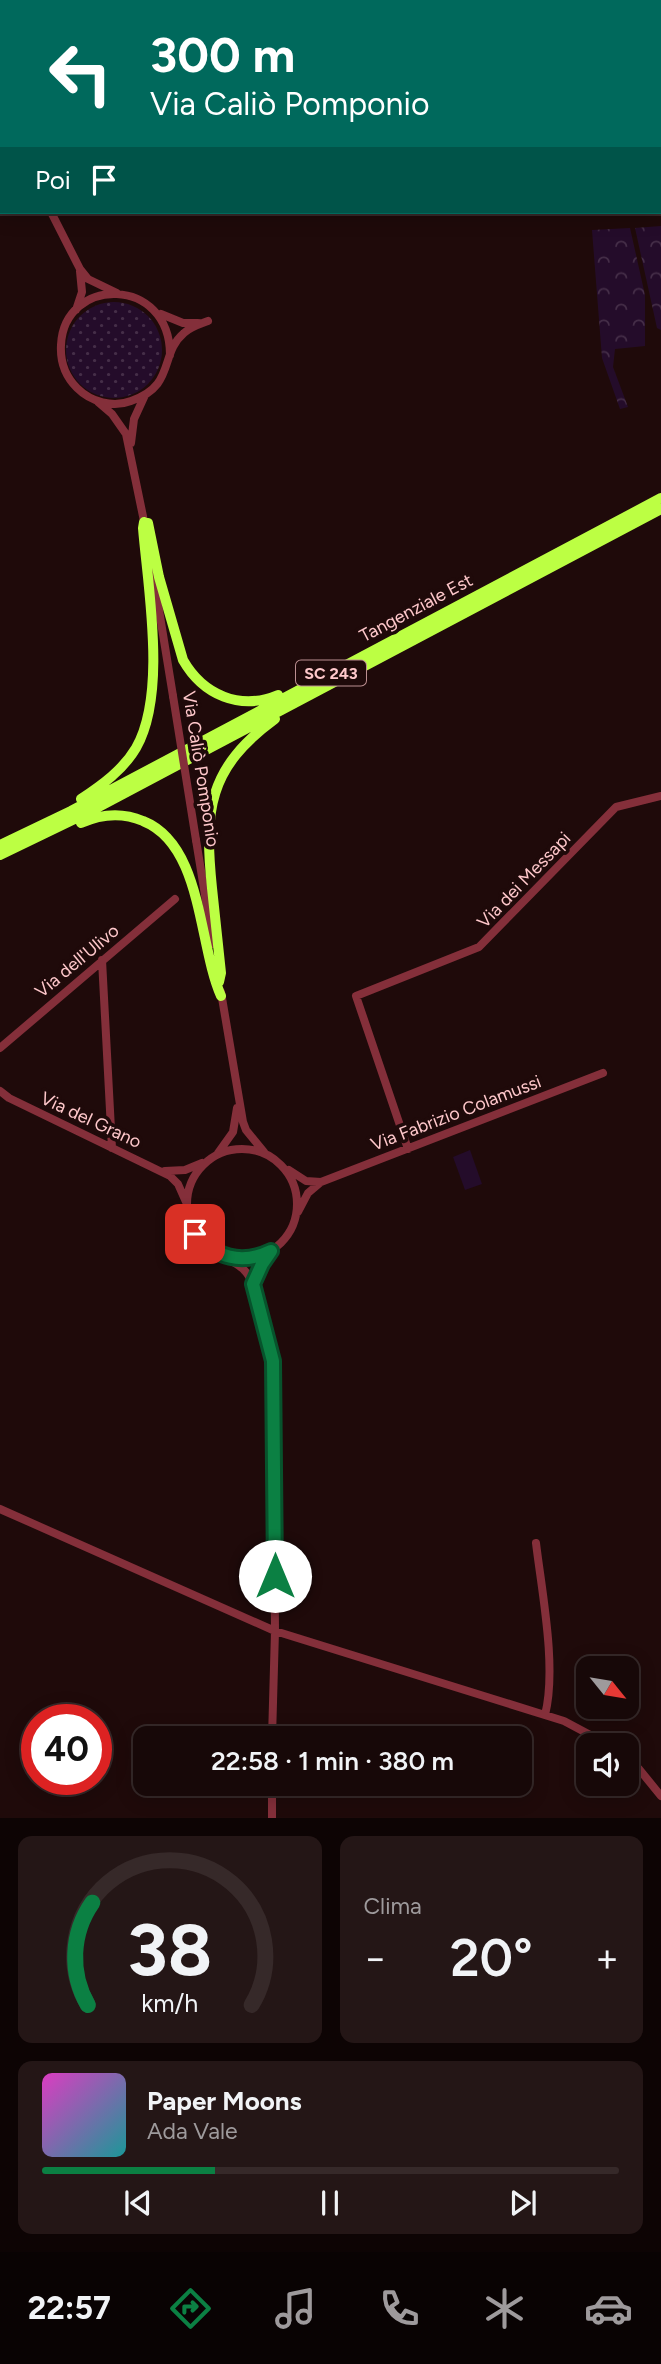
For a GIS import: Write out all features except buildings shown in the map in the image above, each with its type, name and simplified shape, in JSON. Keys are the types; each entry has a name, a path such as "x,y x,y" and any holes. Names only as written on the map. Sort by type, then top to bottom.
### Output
{"highway":[{"name":"Tangenziale Est","path":"2,850 17,837 83,805 661,498"},
{"name":"Tangenziale Est","path":"2,850 89,812 661,509"},
{"path":"144,519 147,521 159,577 183,660 198,681 208,689 229,700 258,701 275,696 349,659 360,658"},
{"path":"17,837 21,832 102,785 125,763 144,731 153,699 154,681 144,519"},
{"path":"219,982 208,825 222,776 240,750 263,728 341,683 349,674"},
{"path":"2,850 17,851 101,816 137,818 159,829 176,847 182,860 200,915 221,996"}],"street":[{"path":"52,214 80,269 88,279 145,302 155,310 168,331 170,355"},
{"name":"Via Caliò Pomponio","path":"80,269 82,292 61,339 62,361 71,382 119,422 131,449 237,1095 247,1130 266,1154 301,1178 321,1182"},
{"path":"75,312 95,298 119,293"},
{"name":"Via Caliò Pomponio","path":"131,449 134,419 145,395 162,378 170,355 183,333 208,321 183,323 155,310"},
{"path":"95,400 112,404 129,402 145,395"},
{"name":"Via dei Messapi","path":"408,1149 356,996 479,947 616,807 661,796"},
{"name":"Via dell'Ulivo","path":"0,1048 175,899"},
{"path":"102,960 113,1148"},
{"name":"Via Fabrizio Colamussi","path":"321,1182 603,1073"},
{"name":"Via del Grano","path":"0,1091 9,1098 159,1169"},
{"name":"Via Caliò Pomponio","path":"186,1202 193,1178 209,1159 218,1153 233,1132 237,1095"},
{"name":"Via Caliò Pomponio","path":"218,1153 241,1148 266,1154"},
{"path":"159,1169 185,1171 209,1159"},
{"path":"281,1164 291,1178 296,1195 295,1218"},
{"path":"159,1169 176,1180 186,1202 188,1219 195,1234 217,1254 244,1269 254,1290 273,1361 275,1631 272,1726"},
{"path":"254,1290 257,1273 271,1251 283,1241 308,1193 321,1182"},
{"path":"217,1254 245,1259 271,1251"},
{"path":"0,1509 275,1631 564,1721 586,1733"},
{"path":"536,1543 550,1663 550,1698 545,1715"},
{"path":"639,1769 661,1796"},
{"path":"272,1796 272,1818"}],"green space":[{"path":"661,226 661,330 657,328 635,228"},
{"path":"630,228 645,295 645,346 615,349 613,367 628,407 620,409 602,358 592,230"},
{"path":"114,302 132,305 148,316 159,332 162,350 159,368 148,384 132,395 114,398 96,395 80,384 69,368 66,350 69,332 80,316 96,305"},
{"path":"470,1150 482,1184 465,1190 453,1157"}],"route":[{"path":"195,1234 217,1254 231,1258 245,1259 271,1251 253,1284 273,1361 275,1576"}]}
